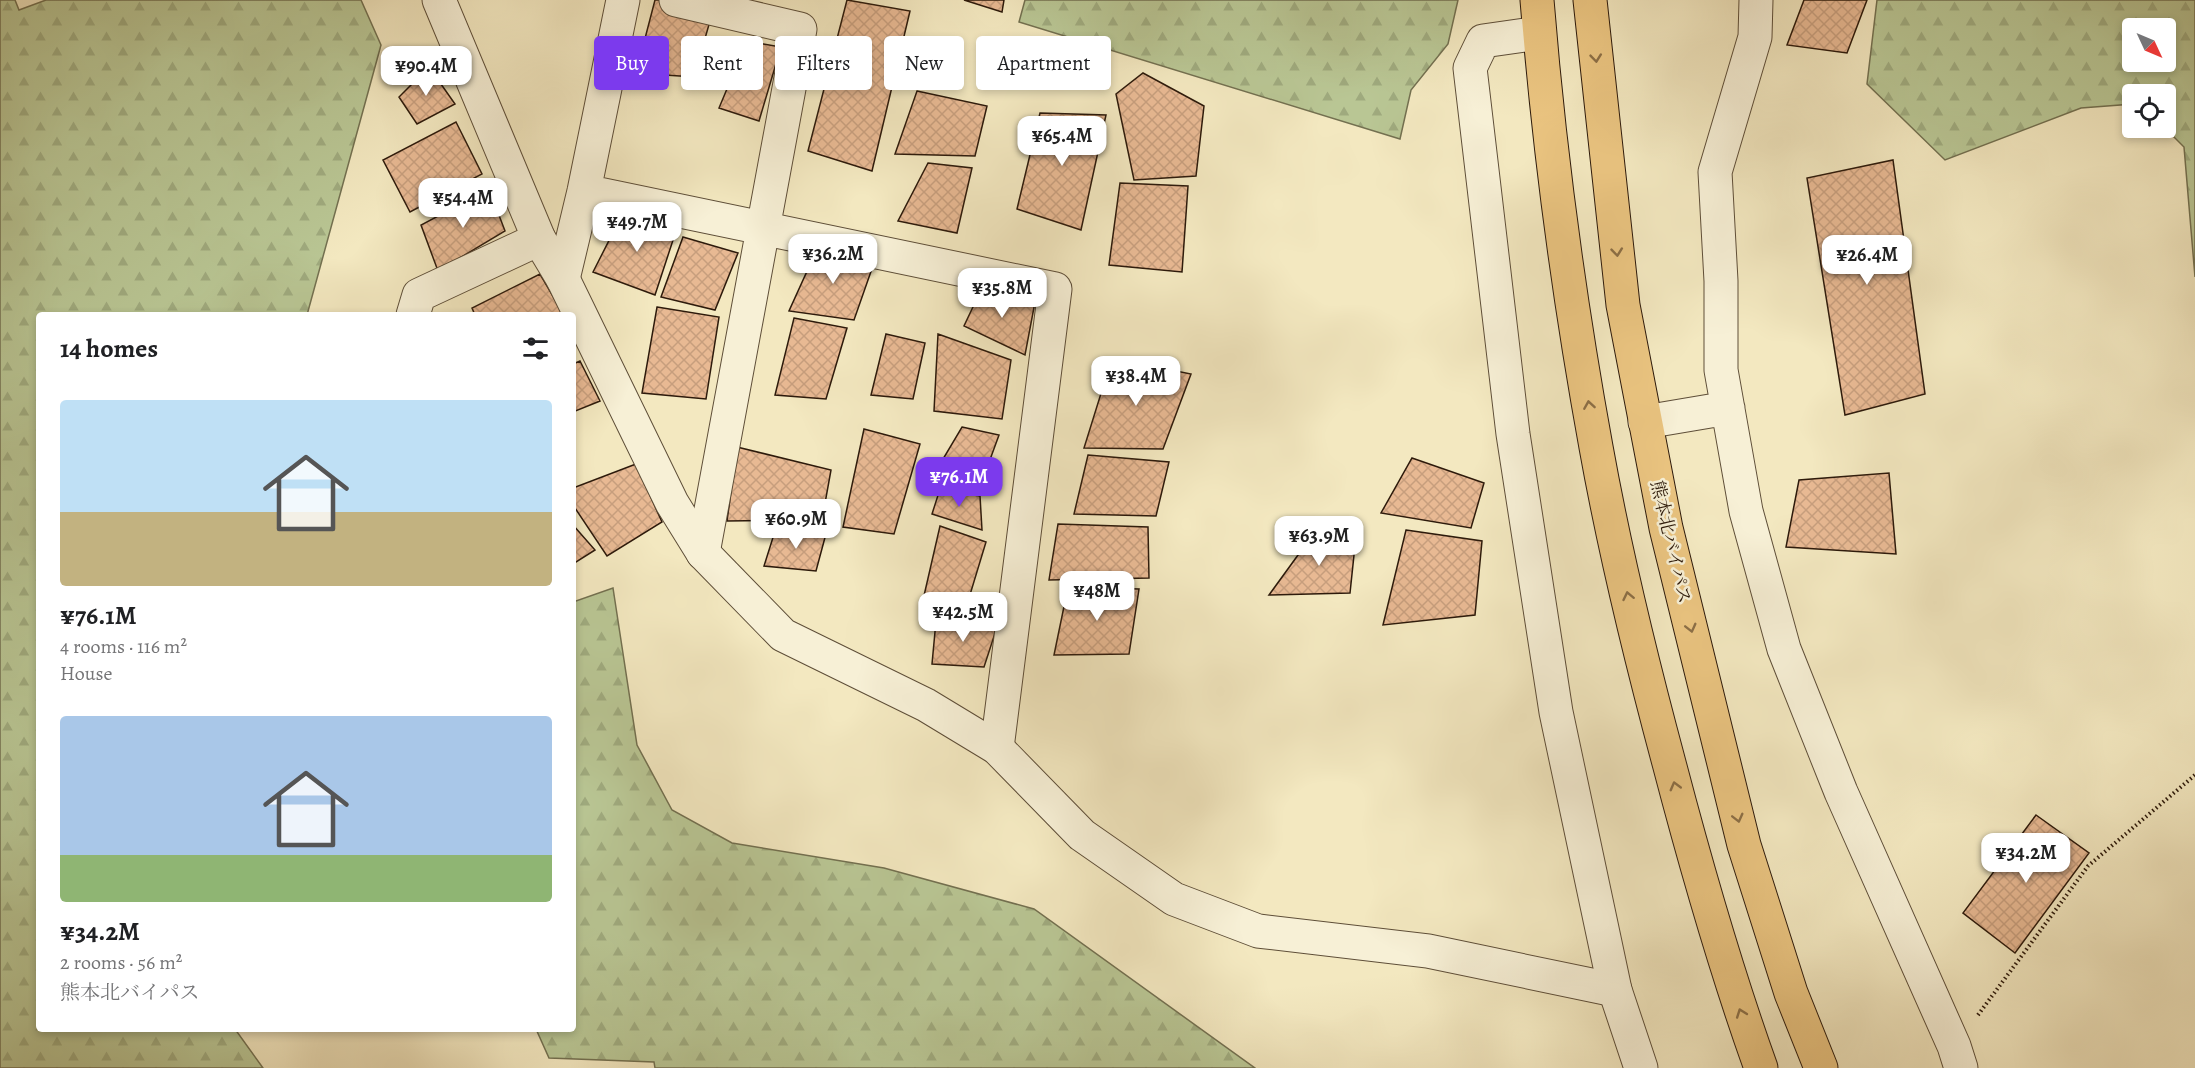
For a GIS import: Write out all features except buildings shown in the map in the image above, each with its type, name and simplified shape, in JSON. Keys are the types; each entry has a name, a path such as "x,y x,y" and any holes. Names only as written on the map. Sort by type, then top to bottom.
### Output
{"highway":[{"path":"1537,0 1563,236 1596,448 1641,658 1692,850 1733,990 1761,1068"},
{"name":"熊本北バイパス","path":"1590,0 1623,305 1666,528 1744,845 1791,993 1821,1068"}],"street":[{"path":"439,0 539,239 563,279 672,503 704,554 783,636 926,705 998,748 1082,835 1174,899 1258,931 1428,951 1615,990"},
{"path":"563,279 584,191 623,0"},
{"path":"676,0 800,29 704,554"},
{"path":"1756,0 1755,37 1715,172 1721,281 1721,370 1746,511 1784,649 1841,792 1957,1057"},
{"path":"1539,33 1483,41 1470,68 1513,434 1556,712 1615,990 1641,1068"},
{"path":"584,191 1055,289 998,748"},
{"path":"414,312 419,295 539,239"},
{"path":"1645,422 1728,408"}],"path":[{"path":"1957,1057 2088,866 2195,775"}],"green space":[{"path":"0,0 15,0 19,10 46,0 361,0 381,45 308,312 36,312 36,1032 237,1032 263,1068 0,1068"},
{"path":"1025,0 1458,0 1448,44 1411,90 1400,139 1111,50 1111,36 1065,36 1019,22"},
{"path":"1877,0 2195,0 2195,277 2184,147 2175,138 2176,84 2122,84 2122,105 2081,108 1945,160 1867,84"},
{"path":"613,588 637,745 672,810 732,843 884,868 1034,909 1255,1068 655,1068 654,1062 549,1058 537,1032 576,1032 576,601"}]}
